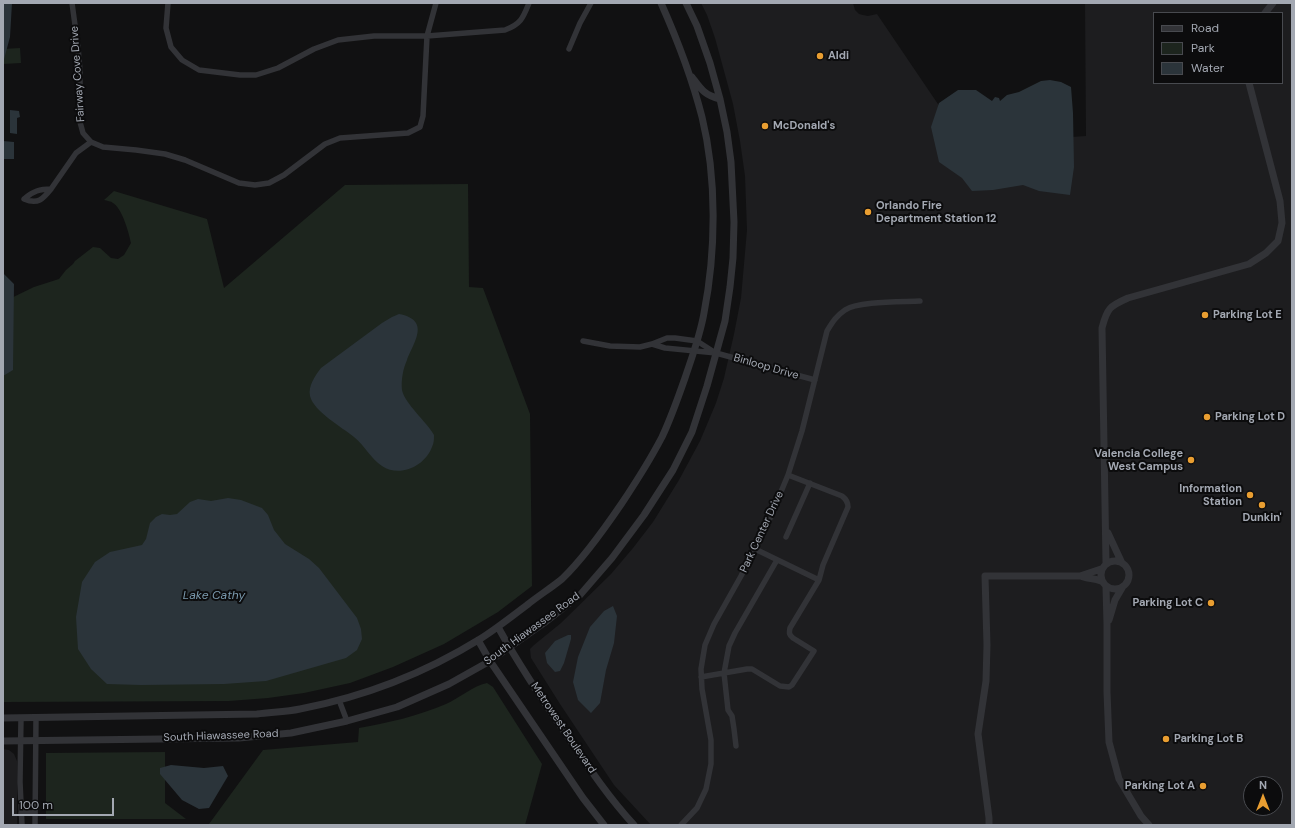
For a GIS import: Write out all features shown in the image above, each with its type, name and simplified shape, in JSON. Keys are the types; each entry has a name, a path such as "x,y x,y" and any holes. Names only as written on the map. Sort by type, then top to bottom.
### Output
{"street":[{"name":"Fairway Cove Drive","path":"72,3 79,58 80,122 83,133 91,142"},
{"path":"168,3 166,28 171,47 182,60 199,70 240,75 256,75 278,68 314,49 338,40 374,36 427,36 505,30 514,27 522,19 529,3"},
{"path":"51,189 76,153 91,142 103,147 166,154 185,160 239,183 256,185 269,183 284,175 325,144 340,138 408,133 420,127 423,116 427,36 436,3"},
{"path":"569,49 580,23 591,3"},
{"name":"South Hiawassee Road","path":"3,718 257,714 297,710 339,700 401,679 434,664 478,640 498,627 561,579 588,549 641,475 662,436 676,402 694,351 704,315 710,277 713,237 709,158 702,117 673,30 661,3"},
{"name":"South Hiawassee Road","path":"3,741 239,738 290,733 347,722 396,707 449,684 490,661 580,594 612,558 644,516 673,470 692,432 707,386 725,321 733,258 734,222 731,162 727,132 720,99 710,63 697,26 686,3"},
{"path":"1266,12 1273,3"},
{"path":"688,72 701,90 710,96 720,99"},
{"path":"1106,563 1107,551 1105,526 1102,328 1106,316 1112,306 1128,298 1248,264 1266,253 1278,241 1282,223 1280,202 1249,84"},
{"name":"Park Center Drive","path":"682,825 697,808 706,789 711,764 712,740 701,677 705,645 768,523 788,474 802,431 828,332 834,319 846,309 858,304 920,300"},
{"path":"583,341 610,346 640,347 667,338 675,338 697,341 716,353"},
{"path":"652,344 665,348 716,353"},
{"name":"Binloop Drive","path":"716,353 815,380"},
{"path":"701,677 752,669 780,686 788,687 792,685 814,651 793,638 789,632 819,580 823,564 848,507 848,503 842,496 788,474"},
{"path":"786,538 810,483"},
{"path":"1105,526 1120,561 1126,566 1129,574 1127,582 1115,600 1108,624"},
{"path":"755,549 819,580"},
{"path":"736,746 732,716 728,710 724,673 729,646 777,560"},
{"path":"989,825 989,813 978,734 986,681 987,645 985,576 1080,576 1101,569 1106,563 1113,560 1120,561"},
{"path":"1101,569 1101,580 1106,587 1108,624 1106,682 1109,742 1119,779 1141,816 1149,825"},
{"path":"1080,576 1101,580"},
{"path":"1106,587 1115,589 1122,588"},
{"name":"Metrowest Boulevard","path":"498,627 509,647 556,720 604,790 634,825"},
{"name":"Metrowest Boulevard","path":"478,640 490,661 583,798 604,825"},
{"path":"339,700 347,722"},
{"path":"21,718 20,741 22,825"},
{"path":"35,825 36,718"},
{"path":"21,813 35,813"}],"shaded area":[{"path":"701,3 853,3 855,10 859,14 868,16 877,14 965,144 1086,136 1085,3 1292,3 1292,825 651,825 614,785 531,658 530,649 561,623 611,574 653,522 679,480 700,441 716,403 724,378 741,298 747,230 745,176 733,104 715,38"},
{"path":"3,749 9,750 14,754 17,761 17,825 3,825"}],"green space":[{"path":"20,48 21,63 3,64 3,49"},
{"path":"468,184 469,287 483,288 530,414 532,586 498,612 444,644 393,667 350,683 304,693 229,701 3,702 3,302 34,287 59,279 75,261 93,247 100,248 111,258 118,259 124,255 131,243 125,221 116,206 111,202 104,200 114,191 207,219 224,288 345,185"},
{"path":"487,683 493,687 542,764 525,825 209,824 263,750 358,742 359,728 414,716 446,704 476,687"},
{"path":"165,752 165,803 186,819 46,819 46,753"}],"water":[{"path":"3,3 12,3 10,37 3,63"},
{"path":"1050,80 1061,82 1071,87 1074,167 1070,195 1039,191 1023,185 993,190 972,191 962,178 939,162 931,127 939,103 958,90 976,90 992,101 995,97 999,98 1000,101 1007,95 1019,92 1041,81"},
{"path":"10,110 19,111 20,117 17,118 17,134 10,133"},
{"path":"3,141 14,142 14,159 3,159"},
{"path":"3,273 14,284 13,370 3,376"},
{"path":"399,314 409,317 415,321 418,332 403,371 402,390 411,407 434,435 434,442 429,454 418,465 396,471 378,463 354,437 329,419 317,408 310,396 310,389 312,381 321,368 382,323"},
{"name":"Lake Cathy","path":"228,498 241,500 262,508 268,515 274,530 285,544 309,559 319,568 357,618 361,629 362,639 357,650 346,658 266,681 224,684 107,684 91,669 78,649 76,617 82,582 95,562 110,552 142,545 146,539 150,523 162,514 177,514 190,502 198,499 211,501"},
{"path":"613,606 617,616 614,643 606,670 600,703 591,713 578,700 573,682 578,657 590,627 604,611"},
{"path":"571,635 571,639 564,663 560,671 555,672 547,663 545,653 555,641"},
{"path":"171,765 204,768 223,766 228,776 209,808 199,809 182,800 160,774 160,768"}],"place":[{"name":"Aldi","path":"820,56"},
{"name":"McDonald's","path":"765,126"},
{"name":"Orlando Fire Department Station 12","path":"868,212"},
{"name":"Parking Lot E","path":"1205,315"},
{"name":"Parking Lot D","path":"1207,417"},
{"name":"Valencia College West Campus","path":"1191,460"},
{"name":"Information Station","path":"1250,495"},
{"name":"Dunkin'","path":"1262,505"},
{"name":"Parking Lot C","path":"1211,603"},
{"name":"Parking Lot B","path":"1166,739"},
{"name":"Parking Lot A","path":"1203,786"}]}
